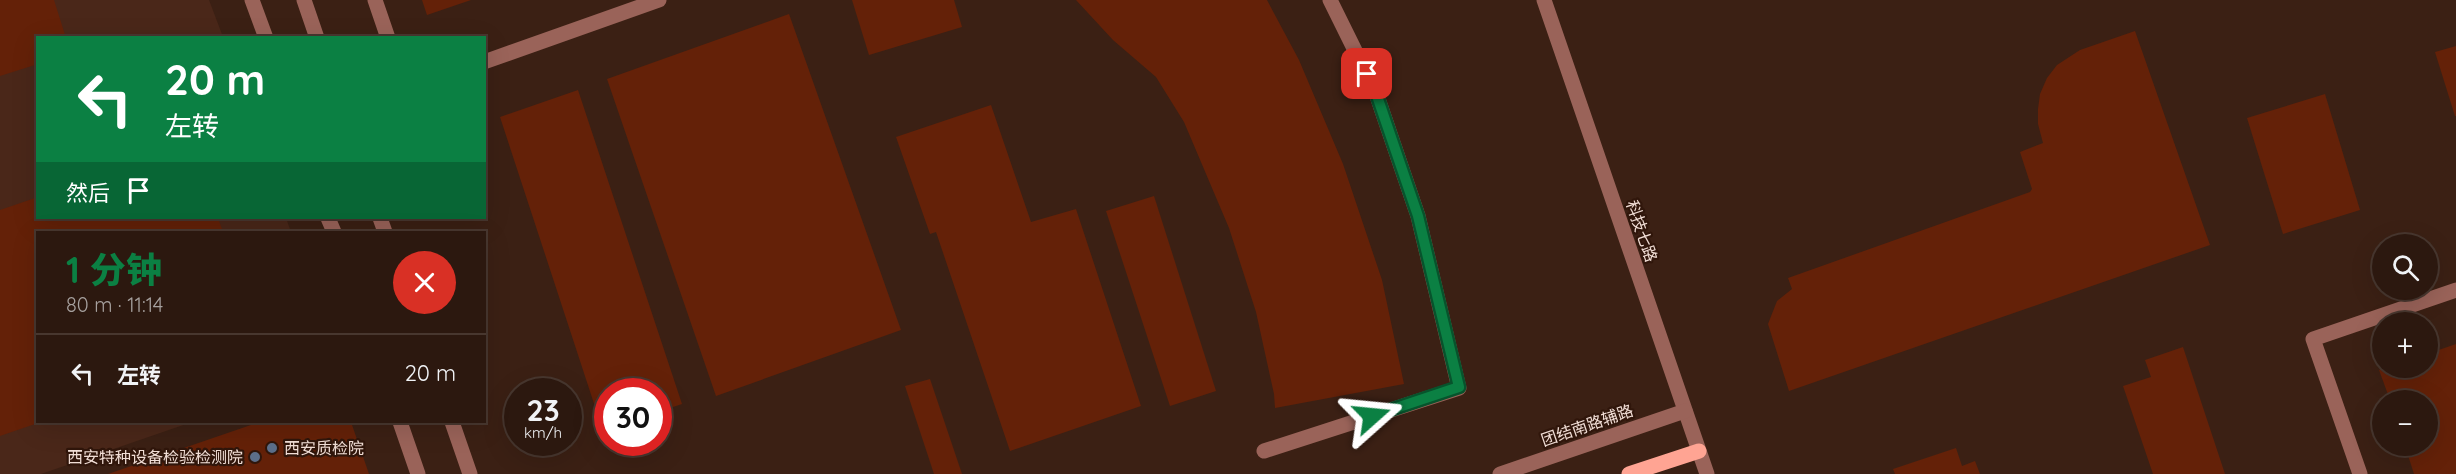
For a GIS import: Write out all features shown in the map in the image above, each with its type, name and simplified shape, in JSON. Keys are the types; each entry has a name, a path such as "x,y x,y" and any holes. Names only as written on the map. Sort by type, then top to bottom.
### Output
{"main road":[{"path":"1629,474 1699,450"}],"street":[{"path":"252,0 265,36"},
{"path":"304,0 316,36"},
{"path":"375,0 387,36"},
{"path":"486,61 659,0"},
{"path":"1264,452 1459,387 1418,216 1376,93 1330,0"},
{"name":"科技七路","path":"1544,0 1707,474"},
{"path":"2360,474 2313,339 2456,290"},
{"name":"团结南路辅路","path":"1500,474 1685,411"},
{"path":"400,423 418,474"},
{"path":"452,423 470,474"}],"shaded area":[{"path":"0,0 209,0 223,36 36,36 36,219 286,219 291,231 36,231 36,423 189,423 41,474 0,474"}],"building":[{"path":"0,0 54,0 65,36 36,36 36,65 0,76"},
{"path":"422,0 471,0 427,15"},
{"path":"852,0 954,0 962,27 869,55"},
{"path":"1076,0 1267,0 1299,60 1343,164 1382,280 1404,384 1275,408 1256,312 1229,228 1184,122 1156,77 1113,40"},
{"path":"789,14 901,330 716,396 607,79"},
{"path":"2135,31 2210,245 1789,391 1768,324 1777,301 1792,289 1788,278 2030,192 2032,189 2020,152 2043,143 2038,124 2038,109 2040,94 2047,78 2057,65 2080,50"},
{"path":"2456,46 2456,116 2455,116 2435,52"},
{"path":"578,90 682,404 672,407 672,378 594,378 594,404 500,117"},
{"path":"2325,94 2360,210 2283,234 2247,118"},
{"path":"991,105 1031,222 1076,209 1141,406 1010,451 936,232 930,234 896,137"},
{"path":"1154,196 1216,391 1170,406 1106,211"},
{"path":"36,198 36,219 218,219 223,231 36,231 36,423 38,423 0,436 0,210"},
{"path":"2456,344 2456,474 2414,474 2408,456 2438,456 2438,390 2386,390 2382,378 2438,378 2438,350"},
{"path":"2183,347 2225,474 2153,474 2123,386 2151,377 2145,360"},
{"path":"930,379 962,474 934,474 905,386"},
{"name":"西安质检院","path":"257,423 351,423 369,474 108,474"},
{"path":"1956,448 1962,466 1975,461 1980,474 1895,474 1893,469"}],"place":[{"name":"西安质检院","path":"272,448"},
{"name":"西安特种设备检验检测院","path":"255,457"}],"route":[{"path":"1367,74 1376,93 1418,216 1459,387 1372,416"}]}
